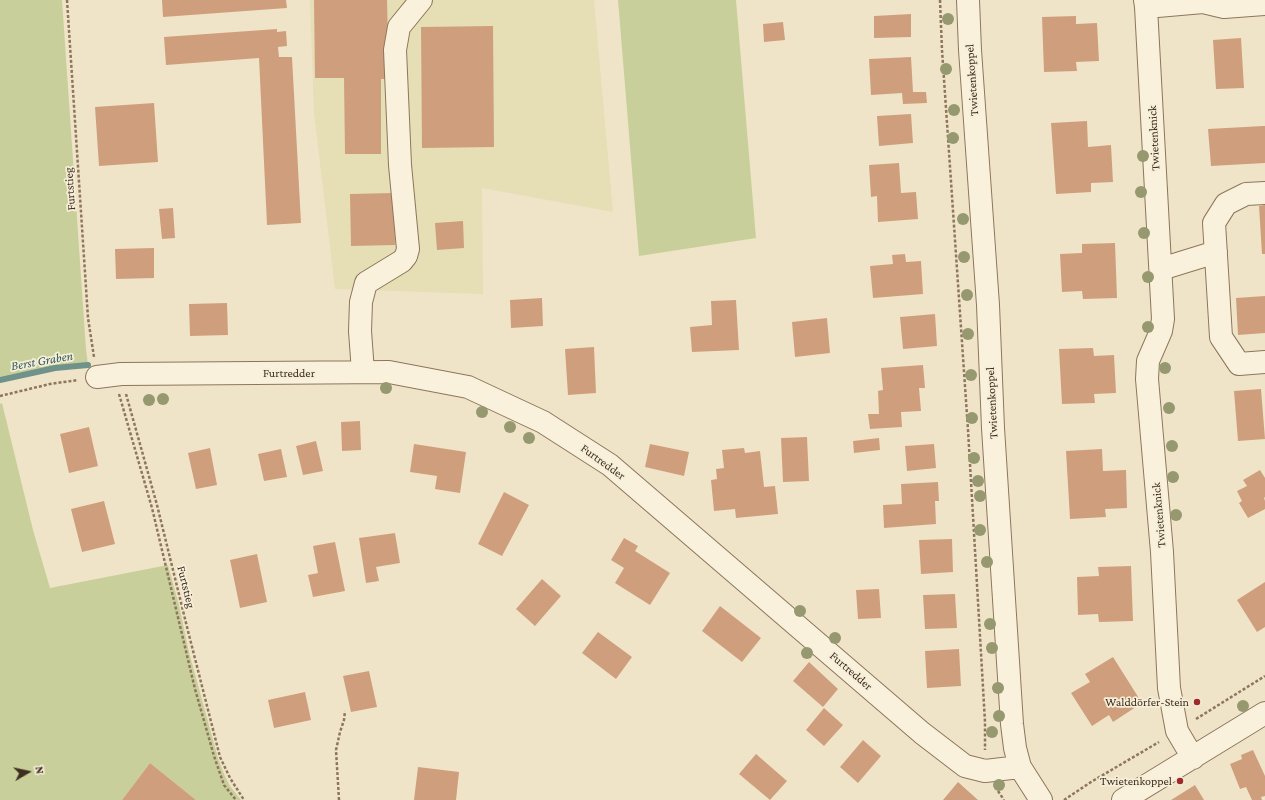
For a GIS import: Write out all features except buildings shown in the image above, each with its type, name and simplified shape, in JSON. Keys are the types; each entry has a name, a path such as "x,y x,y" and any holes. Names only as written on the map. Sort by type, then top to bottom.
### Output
{"street":[{"path":"363,372 360,317 361,302 366,283 402,261 406,256 408,249 400,165 395,50 399,27 421,0"},
{"name":"Twietenkoppel","path":"968,0 970,50 988,305 993,428 1012,716 1015,748 1020,767 1041,800"},
{"name":"Twietenknick","path":"1193,758 1178,731 1169,688 1162,552 1147,378 1148,361 1161,331 1163,319 1145,4 1203,1 1224,7 1265,4"},
{"path":"1265,193 1246,194 1226,204 1214,223 1221,337 1239,364 1265,362"},
{"path":"1161,269 1216,252"},
{"name":"Furtredder","path":"110,375 389,372 468,387 544,422 610,465 922,732 965,766 984,771 1020,767"},
{"path":"1123,800 1265,713"}],"path":[{"name":"Furtstieg","path":"67,0 88,318 157,505 220,757 230,778 244,800"},
{"path":"940,0 985,722 984,771 1004,800"},
{"path":"0,396 50,384 110,375 152,508 195,689 214,756 224,785 236,800"},
{"path":"339,800 336,750 345,711"}],"shaded area":[{"path":"310,0 594,0 613,212 482,188 483,294 335,289 314,113"}],"green space":[{"path":"0,0 62,0 88,365 55,368 0,380"},
{"path":"618,0 736,0 756,238 639,256"},
{"path":"2,403 33,530 50,588 168,565 179,605 189,652 218,758 230,786 241,800 196,800 150,763 122,800 0,800 0,404"}],"waterway":[{"name":"Berst Graben","path":"0,380 55,368 88,365"}],"place":[{"name":"Walddörfer-Stein","path":"1197,702"},
{"name":"Twietenkoppel","path":"1180,781"}]}
